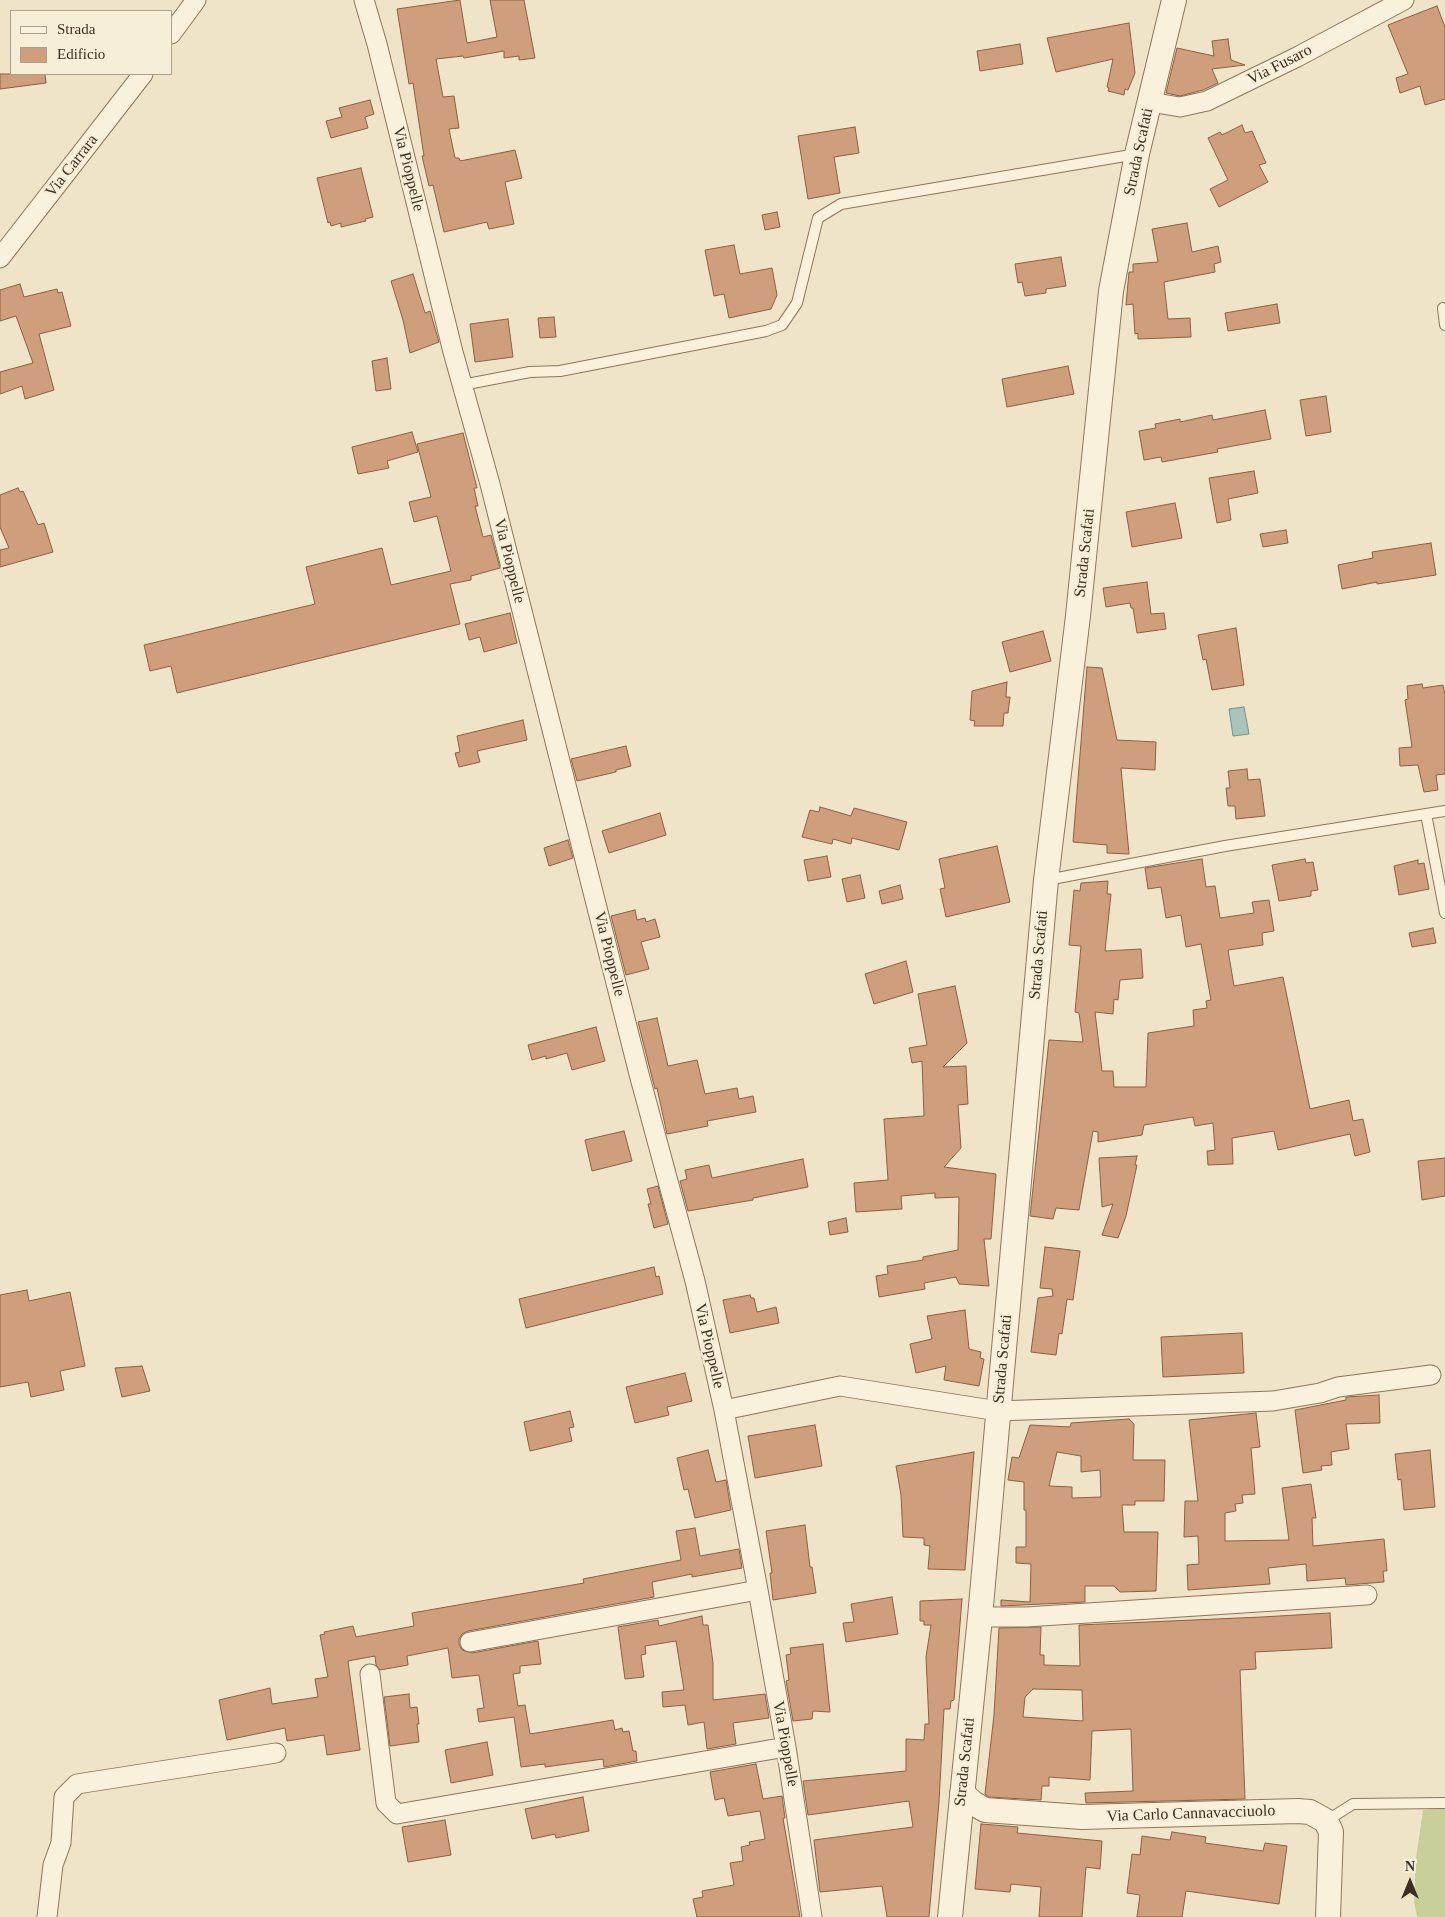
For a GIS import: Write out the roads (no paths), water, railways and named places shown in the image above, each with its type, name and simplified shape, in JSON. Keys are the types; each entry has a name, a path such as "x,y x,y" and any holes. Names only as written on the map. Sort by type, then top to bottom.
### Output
{"street":[{"path":"172,33 196,0"},
{"name":"Via Pioppelle","path":"364,0 378,44 462,385 490,484 639,1074 680,1223 724,1410 786,1747 812,1917"},
{"name":"Strada Scafati","path":"950,1917 980,1617 1046,880 1078,616 1111,291 1136,154 1174,0"},
{"name":"Via Fusaro","path":"1150,102 1180,107 1207,101 1264,74 1404,0"},
{"name":"Via Carrara","path":"0,258 142,75"},
{"path":"724,1410 840,1386 998,1411 1273,1401 1320,1393 1338,1387 1431,1375"},
{"path":"470,1642 758,1590"},
{"path":"980,1617 1026,1618 1367,1595"},
{"path":"370,1674 386,1803 397,1814 786,1747"},
{"path":"47,1917 53,1865 61,1843 64,1797 77,1784 276,1752"},
{"name":"Via Carlo Cannavacciuolo","path":"962,1793 973,1803 985,1810 1072,1816 1298,1811 1310,1812 1326,1821"},
{"path":"1326,1821 1331,1832 1328,1917"}],"lane":[{"path":"462,385 530,372 560,371 766,331 782,325 797,303 818,218 841,204 1136,154"},
{"path":"1443,308 1445,325"},
{"path":"1046,880 1225,846 1445,810"},
{"path":"1426,814 1445,913"},
{"path":"1326,1821 1353,1804 1445,1802"}],"water":[{"path":"1244,707 1249,734 1233,736 1229,709"}]}
